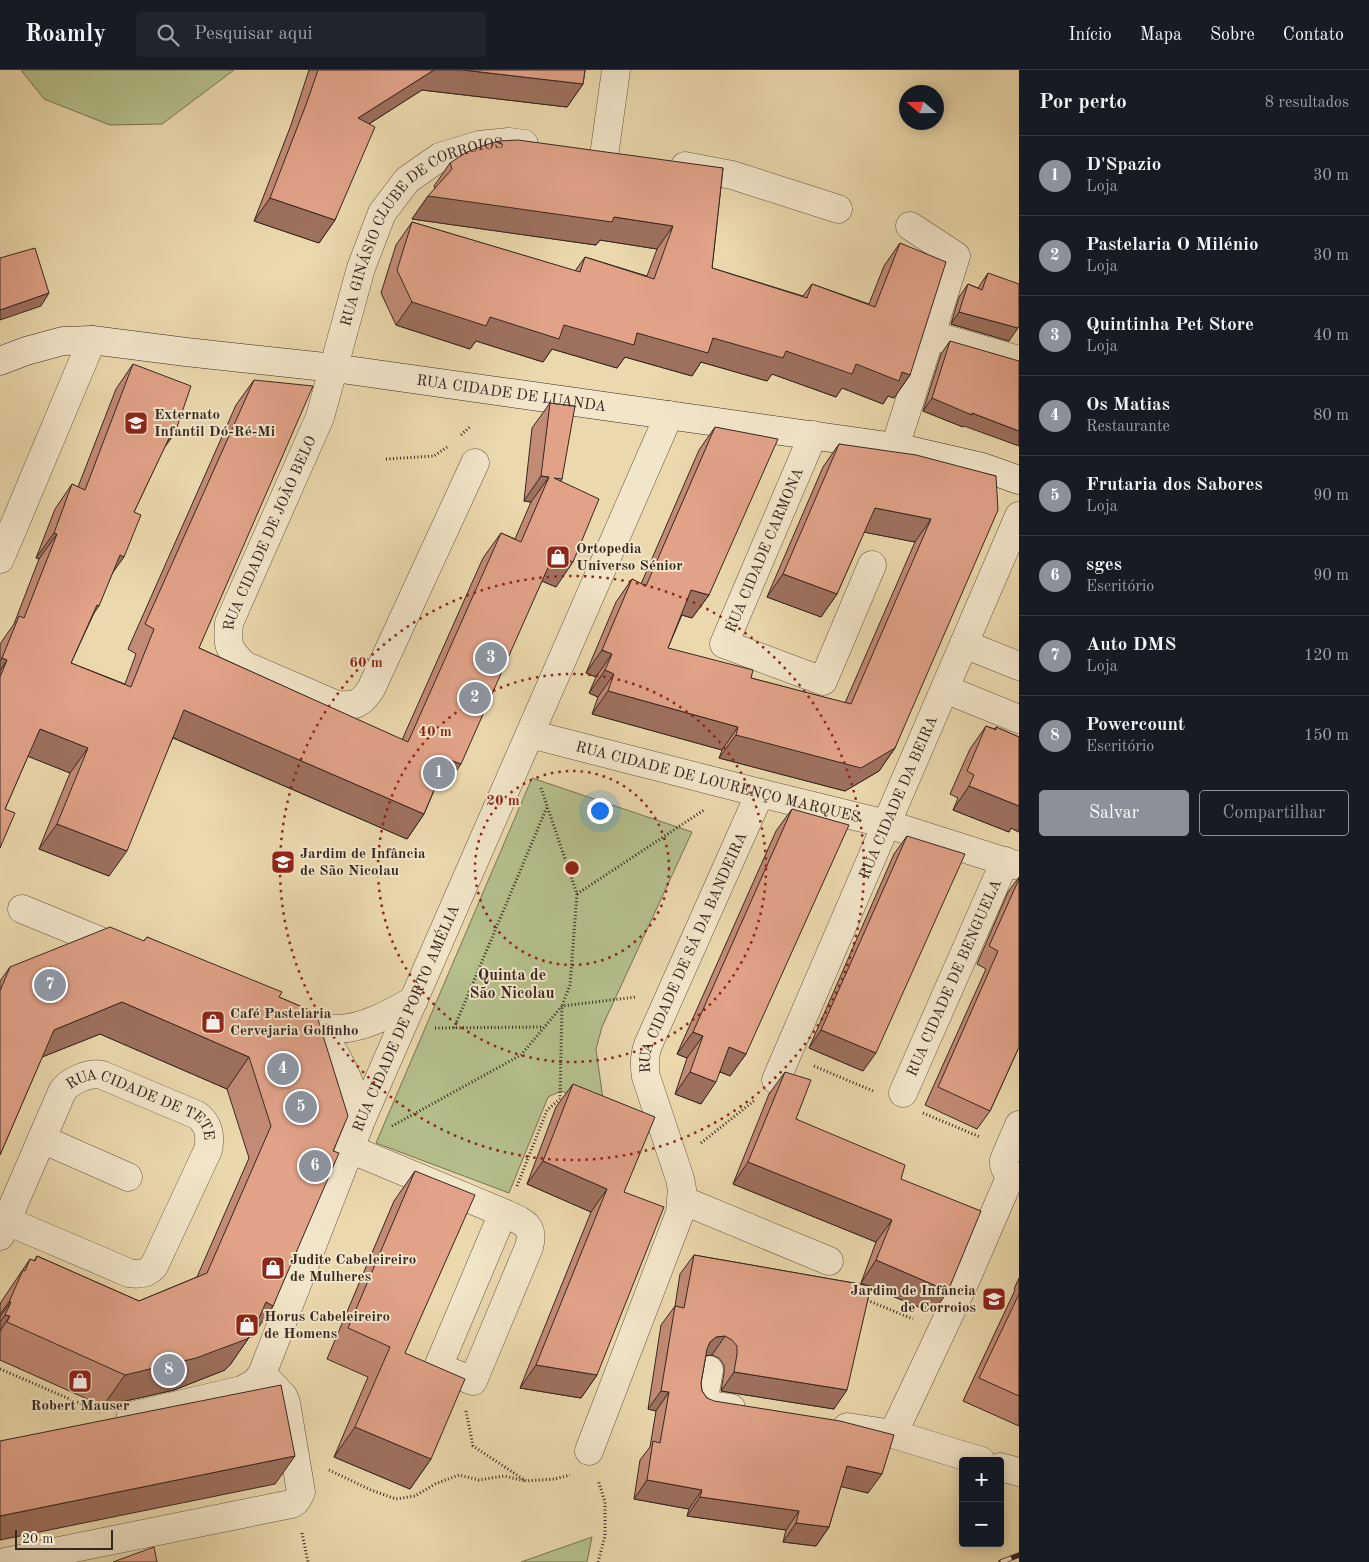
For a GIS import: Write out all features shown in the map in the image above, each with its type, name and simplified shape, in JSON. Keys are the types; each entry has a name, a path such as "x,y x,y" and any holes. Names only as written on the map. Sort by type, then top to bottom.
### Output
{"street":[{"path":"604,156 616,70"},
{"name":"RUA GINÁSIO CLUBE DE CORROIOS","path":"334,368 361,268 382,213 407,180 440,157 479,145 509,142 547,148"},
{"path":"576,152 631,159"},
{"path":"658,162 732,175 838,209"},
{"path":"895,447 956,256 910,226"},
{"path":"932,335 1019,360"},
{"path":"0,560 92,340"},
{"name":"RUA CIDADE DE LUANDA","path":"0,360 63,341 92,340 334,368 895,447 982,467 1019,480"},
{"name":"RUA CIDADE DE JOÃO BELO","path":"334,368 320,417 229,623 228,640 232,654 244,664 337,705 350,706 363,701 372,689 476,463"},
{"name":"RUA CIDADE DE PORTO AMÉLIA","path":"112,1420 245,1389 257,1381 262,1374 362,1118 669,415"},
{"name":"RUA CIDADE CARMONA","path":"813,435 724,644 823,681 872,565"},
{"name":"RUA CIDADE DA BEIRA","path":"776,1080 1019,516"},
{"path":"964,644 1019,666"},
{"path":"945,689 1019,719"},
{"name":"RUA CIDADE DE LOURENÇO MARQUES","path":"528,739 887,824 1012,864"},
{"name":"RUA CIDADE DE SÁ DA BANDEIRA","path":"591,1459 680,1213 682,1200 682,1189 646,1077 645,1055 749,791"},
{"name":"RUA CIDADE DE BENGUELA","path":"902,1093 1012,864"},
{"path":"22,908 148,961"},
{"path":"310,1028 340,1029 366,1023 414,1000"},
{"path":"274,1013 310,1028 326,1043 339,1062 362,1118"},
{"name":"RUA CIDADE DE TETE","path":"95,1074 102,1075 197,1115 206,1124 210,1137 208,1150 154,1266 146,1273 129,1273 3,1228 64,1088 70,1084 95,1074"},
{"path":"893,1434 994,1216 1015,1176 1008,1173 1004,1167 1004,1160 1019,1125"},
{"path":"42,1139 128,1177"},
{"path":"350,1149 505,1214 524,1222 530,1230 530,1241 473,1381 438,1366 505,1214"},
{"path":"682,1200 829,1260"},
{"path":"709,1370 703,1404 759,1413"},
{"path":"5,1562 296,1502 301,1492 286,1403 283,1396 262,1374"},
{"path":"825,1423 893,1434 968,1457"},
{"path":"1004,1467 1019,1472"}],"path":[{"path":"476,463 476,453 469,447 466,438 485,390"},
{"path":"386,459 434,456 445,450"},
{"path":"350,1149 521,1055 562,1006 570,985 577,894 547,807 528,739"},
{"path":"577,894 749,791"},
{"path":"454,1028 547,807"},
{"path":"562,1006 670,994"},
{"path":"505,1214 547,1110 560,1099 562,1006"},
{"path":"402,1028 544,1028"},
{"path":"674,1163 750,1105 776,1080"},
{"path":"860,1298 942,1331"},
{"path":"0,1369 112,1420"},
{"path":"473,1381 465,1408 473,1446 526,1481"},
{"path":"323,1466 371,1490 396,1499 415,1496 435,1484 459,1475 479,1480 504,1476 526,1481 555,1479 591,1459 605,1502 604,1536 598,1562"}],"green space":[{"path":"21,70 234,70 162,124 110,125 44,99"},
{"path":"532,778 692,832 602,1027 596,1049 604,1107 561,1091 548,1097 509,1193 376,1143"},
{"path":"592,1537 587,1562 521,1562"}],"building":[{"path":"318,70 434,70 358,118 375,127 335,220 270,198"},
{"path":"463,70 585,70 583,84"},
{"path":"518,140 723,168 712,268 807,298 812,284 875,307 900,243 946,262 910,375 902,372 899,381 856,364 852,374 786,351 783,358 713,338 708,353 637,333 634,345 564,325 559,339 490,317 486,326 412,302 397,270 412,222 580,272 585,257 654,279 673,226 614,217 612,222 428,196 452,169 450,163 465,153 499,141"},
{"path":"35,248 49,293 0,310 0,258"},
{"path":"988,273 1019,284 1018,328 959,312 968,284 982,290"},
{"path":"950,341 1019,361 1019,431 972,413 972,415 932,398"},
{"path":"133,364 191,386 175,433 172,432 134,512 141,515 124,557 120,555 99,606 97,605 71,663 131,687 154,629 145,624 254,380 313,386 199,648 408,742 501,533 521,542 549,477 541,476 550,403 575,406 562,479 554,478 599,499 573,562 554,554 461,764 447,759 424,814 184,710 127,851 57,824 88,748 40,729 5,809 15,813 0,848 0,677 7,660 2,658 19,616 24,618 57,534 54,533 72,484 85,490"},
{"path":"715,427 778,439 709,595 691,590 668,648 753,670 751,678 851,704 931,519 875,508 837,594 783,574 839,444 916,455 996,476 998,510 895,748 861,768 736,735 738,727 608,691 614,674 605,670 612,654 602,650 632,579 646,586"},
{"path":"986,726 996,730 996,727 1019,737 1019,806 969,786 974,775 967,771"},
{"path":"792,809 849,825 746,1054 729,1047 716,1082 690,1072 703,1036 693,1032"},
{"path":"907,836 965,854 876,1053 821,1030"},
{"path":"1019,879 1019,1047 990,1111 938,1087 998,951 989,946"},
{"path":"110,927 144,941 147,937 282,992 279,997 316,1013 348,1116 333,1151 339,1153 273,1306 266,1302 252,1334 247,1339 196,1358 125,1375 7,1322 10,1316 5,1315 11,1302 9,1302 23,1270 25,1271 30,1259 35,1261 37,1256 139,1301 207,1273 271,1126 249,1057 122,1002 54,1030 0,1155 0,991 10,967"},
{"path":"785,1072 811,1080 796,1119 905,1165 901,1179 981,1211 948,1291 876,1260 892,1220 748,1162"},
{"path":"573,1084 655,1117 624,1192 664,1207 597,1375 536,1365 607,1189 543,1161"},
{"path":"415,1171 475,1195 405,1353 465,1379 431,1459 355,1427 390,1347 348,1328"},
{"path":"694,1255 871,1286 847,1390 734,1372 737,1346 725,1336 716,1337 710,1342 701,1383 702,1391 707,1398 714,1401 840,1421 894,1435 882,1474 847,1466 829,1527 796,1523 799,1511 700,1497 702,1490 647,1480 653,1441 660,1443 669,1392 661,1391 675,1306 684,1308"},
{"path":"1019,1294 1019,1396 979,1378"},
{"path":"281,1385 295,1456 0,1516 0,1441"},
{"path":"154,1547 157,1562 113,1562"}],"railway":[{"path":"1001,1562 1019,1555"}],"place":[{"name":"Externato Infantil Dó-Ré-Mi","path":"136,423"},
{"name":"Ortopedia Universo Sénior","path":"558,557"},
{"name":"Quintinha Pet Store","path":"491,658"},
{"name":"Pastelaria O Milénio","path":"475,698"},
{"name":"D'Spazio","path":"439,773"},
{"name":"Jardim de Infância de São Nicolau","path":"283,862"},
{"name":"Auto DMS","path":"50,985"},
{"name":"Café Pastelaria Cervejaria Golfinho","path":"213,1022"},
{"name":"Os Matias","path":"283,1069"},
{"name":"Frutaria dos Sabores","path":"301,1107"},
{"name":"sges","path":"315,1166"},
{"name":"Judite Cabeleireiro de Mulheres","path":"273,1268"},
{"name":"Jardim de Infância de Corroios","path":"994,1299"},
{"name":"Horus Cabeleireiro de Homens","path":"247,1325"},
{"name":"Powercount","path":"169,1370"},
{"name":"Robert Mauser","path":"80,1381"}],"district":[{"name":"Quinta de São Nicolau","path":"512,983"}]}
